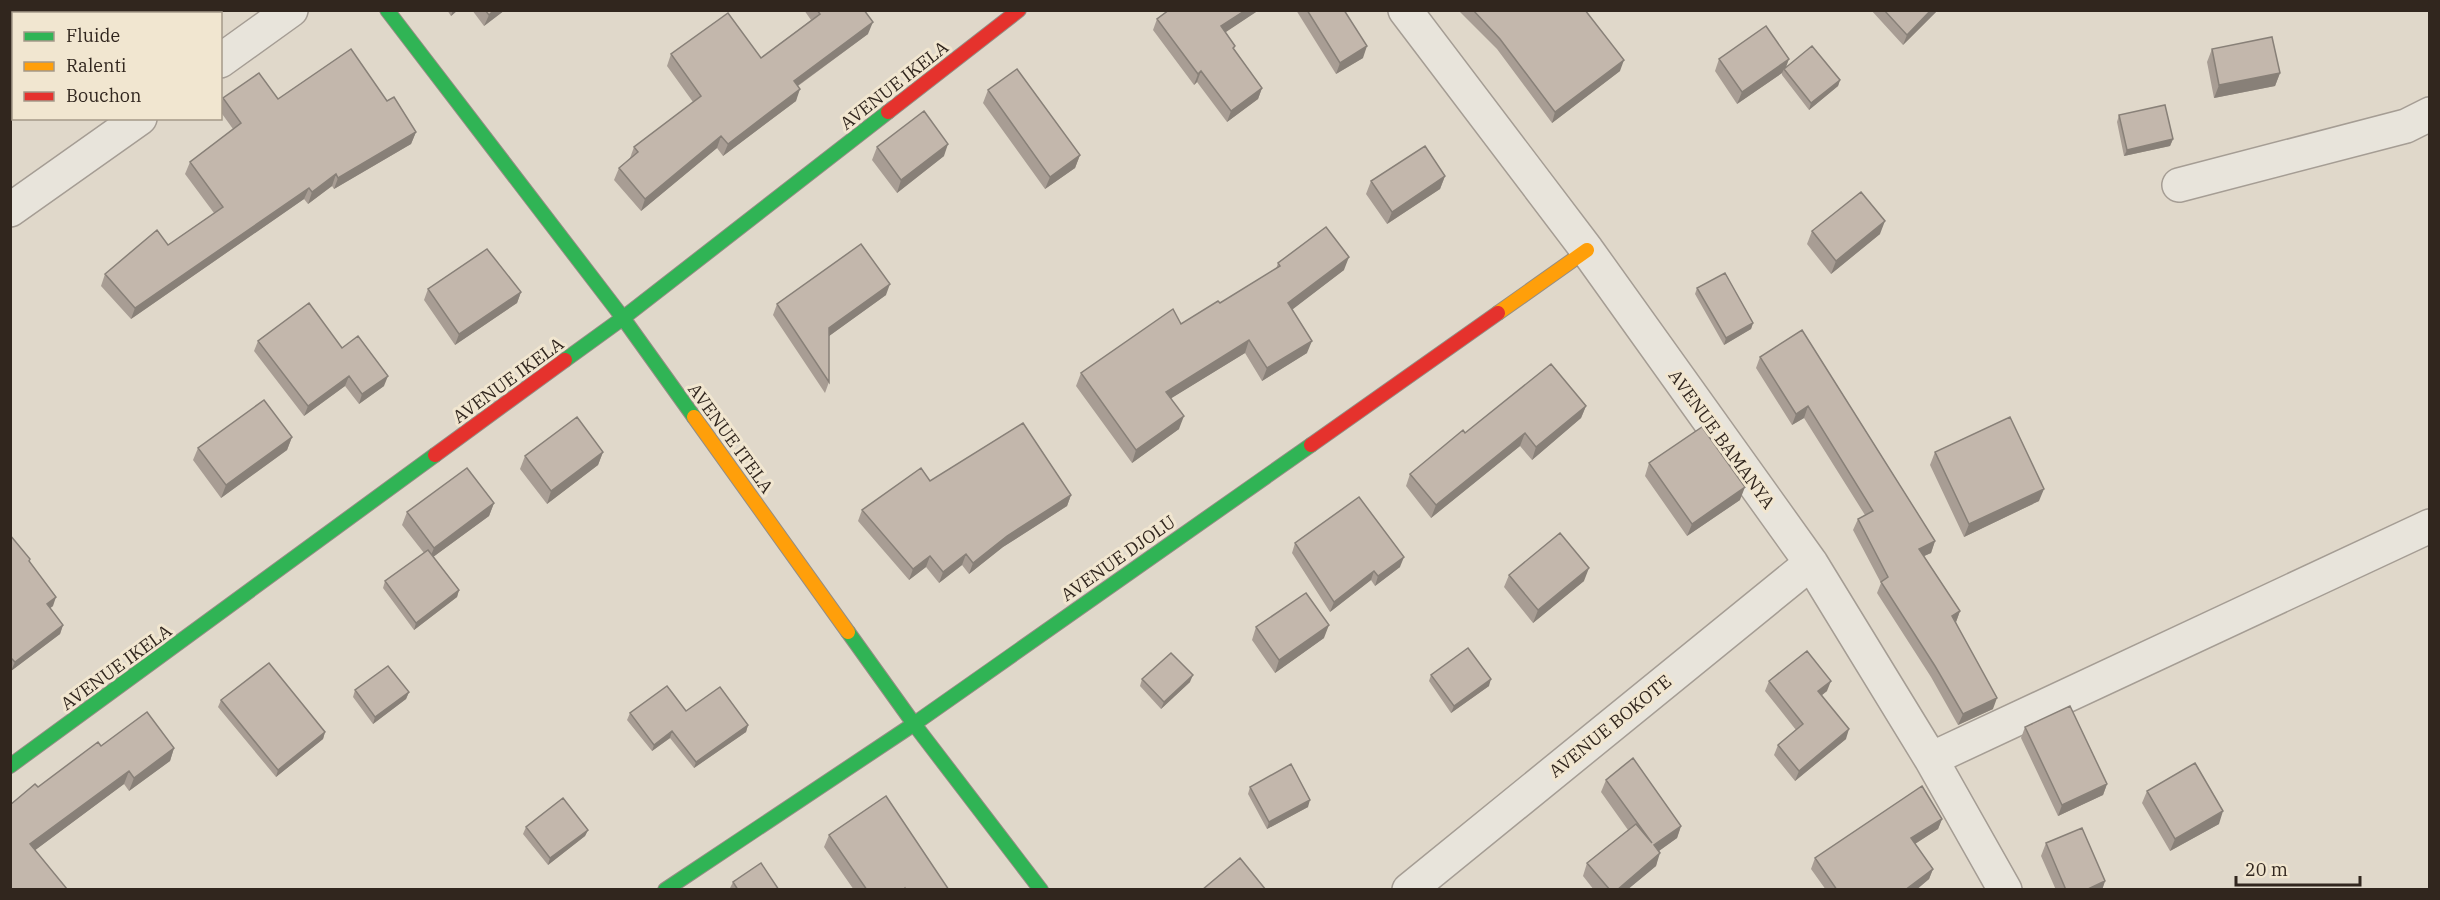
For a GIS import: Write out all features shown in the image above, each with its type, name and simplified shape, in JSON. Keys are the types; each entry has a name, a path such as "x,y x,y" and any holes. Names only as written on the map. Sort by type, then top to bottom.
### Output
{"street":[{"path":"222,60 291,10"},
{"name":"AVENUE ITELA","path":"387,10 623,318 914,724 1041,890"},
{"name":"AVENUE IKELA","path":"10,766 623,318 1018,10"},
{"name":"AVENUE BAMANYA","path":"1405,10 1587,250 1811,562 1931,759 2005,890"},
{"path":"2180,185 2406,126 2430,114"},
{"path":"10,210 137,120"},
{"name":"AVENUE DJOLU","path":"665,890 914,724 1587,250"},
{"path":"1931,759 2430,526"},
{"name":"AVENUE BOKOTE","path":"1408,890 1811,562"}],"building":[{"path":"817,10 864,10 873,22 794,81 800,89 728,144 721,136 645,199 619,168 638,152 634,147 701,96 671,54 728,13 761,58 820,14"},
{"path":"1169,10 1246,10 1221,26 1235,46 1233,48 1262,88 1231,111 1201,71 1198,74 1157,19"},
{"path":"1307,10 1344,10 1367,46 1340,63"},
{"path":"1473,10 1585,10 1624,60 1555,112 1500,39"},
{"path":"1884,10 1931,10 1907,35"},
{"path":"1766,26 1789,59 1742,92 1719,59"},
{"path":"2272,37 2280,73 2219,85 2212,49"},
{"path":"1812,46 1840,80 1811,103 1784,69"},
{"path":"351,49 387,101 394,97 416,132 338,178 336,174 312,192 309,188 135,308 105,274 157,230 168,245 223,207 190,162 241,123 223,98 259,73 278,99"},
{"path":"1017,69 1080,155 1050,177 988,90"},
{"path":"2165,105 2173,139 2127,150 2119,115"},
{"path":"924,111 948,144 901,180 877,147"},
{"path":"1425,146 1445,176 1392,212 1371,181"},
{"path":"1861,192 1885,221 1836,261 1812,231"},
{"path":"1326,227 1349,257 1288,303 1312,341 1267,368 1249,340 1166,392 1184,416 1136,450 1081,373 1173,309 1181,324 1218,301 1220,303 1280,266 1278,263"},
{"path":"861,244 890,284 829,328 829,382 777,304"},
{"path":"487,249 521,292 459,334 428,289"},
{"path":"1725,273 1753,323 1726,338 1697,288"},
{"path":"309,303 342,348 358,336 388,376 362,394 349,376 308,406 258,341"},
{"path":"1802,330 1935,541 1919,549 1960,611 1952,616 1997,698 1963,714 1881,582 1888,577 1858,519 1873,511 1808,406 1796,414 1760,357"},
{"path":"1551,364 1586,406 1536,447 1525,433 1436,505 1410,474 1463,430 1465,433"},
{"path":"264,400 292,437 226,485 198,448"},
{"path":"577,417 603,452 551,491 525,456"},
{"path":"2010,417 2044,489 1969,524 1935,452"},
{"path":"1023,423 1071,495 1007,536 973,563 966,554 943,572 930,556 913,569 862,510 921,468 930,481"},
{"path":"1702,427 1745,487 1692,524 1649,463"},
{"path":"467,468 494,503 434,548 407,512"},
{"path":"1359,497 1404,557 1378,576 1374,571 1334,602 1295,543"},
{"path":"1560,533 1589,568 1538,610 1509,575"},
{"path":"10,535 56,597 47,604 63,625 15,662 10,657"},
{"path":"428,550 459,590 416,623 385,581"},
{"path":"1306,593 1329,625 1279,660 1256,627"},
{"path":"1468,648 1491,679 1454,706 1431,675"},
{"path":"1807,651 1831,681 1818,691 1849,729 1799,771 1778,745 1803,724 1769,681"},
{"path":"1171,653 1193,675 1164,702 1142,679"},
{"path":"269,663 325,732 278,770 221,700"},
{"path":"388,666 409,692 375,717 355,690"},
{"path":"667,686 686,711 720,687 748,725 696,762 672,731 654,745 630,713"},
{"path":"2070,706 2107,784 2062,805 2025,727"},
{"path":"147,712 174,748 134,778 129,771 30,844 67,889 10,890 10,805 35,784 38,787 98,742 101,746"},
{"path":"1633,758 1681,826 1654,845 1660,853 1617,890 1610,890 1587,863 1636,824 1652,843 1606,780"},
{"path":"2195,763 2223,811 2175,839 2147,791"},
{"path":"1291,764 1310,800 1269,822 1250,787"},
{"path":"1922,786 1942,819 1911,838 1933,869 1905,890 1837,890 1815,858"},
{"path":"886,796 949,890 906,890 905,888 903,890 867,890 829,835"},
{"path":"563,798 588,830 550,858 526,827"},
{"path":"2082,828 2105,881 2086,890 2066,890 2046,843"},
{"path":"1240,858 1266,890 1202,890"},
{"path":"761,863 779,890 738,890 733,882"}],"traffic: fast":[{"path":"387,10 623,318 694,417"},
{"path":"565,360 623,318 888,112"},
{"path":"665,890 914,724 1311,445"},
{"path":"10,766 435,455"},
{"path":"848,632 914,724 1041,890"}],"traffic: slow":[{"path":"1498,313 1587,250"},
{"path":"694,417 848,632"}],"traffic: jam":[{"path":"888,112 1019,10"},
{"path":"1311,445 1498,313"},
{"path":"435,455 565,360"}]}
